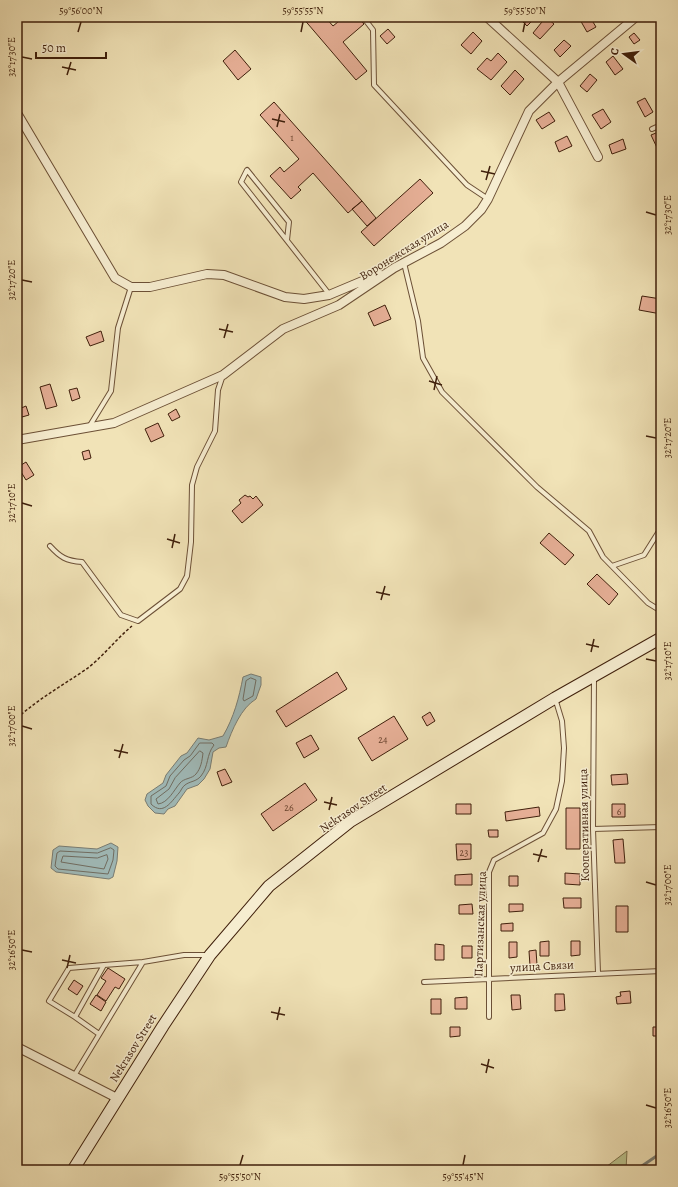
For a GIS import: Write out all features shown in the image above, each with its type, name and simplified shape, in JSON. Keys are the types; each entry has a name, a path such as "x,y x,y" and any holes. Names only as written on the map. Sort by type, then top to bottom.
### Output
{"main road":[{"name":"Nekrasov Street","path":"73,1170 117,1098 210,955 268,886 351,821 556,698 661,638"}],"street":[{"path":"487,17 558,82 598,157"},
{"name":"Воронежская улица","path":"17,440 114,423 223,375 283,329 339,305 394,268 441,243 465,226 481,210 488,199 529,111 558,82 636,17"},
{"path":"17,113 116,278 131,287 150,287 207,274 224,275 286,297 304,299 329,294 394,268"},
{"path":"17,1047 117,1098"}],"lane":[{"path":"363,17 373,30 374,85 467,185 488,199"},
{"path":"652,129 661,125"},
{"path":"287,240 289,222 247,170 240,182 329,294"},
{"path":"404,262 418,321 423,358 432,377 442,392 537,487 589,531 603,557 648,603 661,611"},
{"path":"88,428 111,391 118,328 131,287"},
{"path":"50,546 60,558 71,562 82,562 121,615 138,621 180,589 187,576 191,542 192,485 198,467 214,431 218,390 223,375"},
{"path":"612,566 644,555 661,528"},
{"name":"Кооперативная улица","path":"594,677 593,830 598,973"},
{"name":"Партизанская улица","path":"489,1017 489,872 494,860 542,833 556,809 562,781 564,748 562,721 556,698"},
{"path":"593,830 661,827"},
{"path":"99,1034 49,1001 69,968 143,962 184,955 210,955"},
{"path":"74,1076 143,962"},
{"path":"75,1017 104,965"},
{"name":"улица Связи","path":"424,982 661,971"}],"path":[{"path":"404,262 400,254 453,224"},
{"path":"17,718 38,699 86,669 119,636 138,621"}],"green space":[{"path":"627,1151 626,1170 602,1170"}],"water":[{"path":"251,674 261,677 261,685 256,699 241,714 226,747 219,748 213,752 210,769 204,779 198,785 187,789 175,806 168,809 164,814 155,813 148,806 145,800 147,794 163,783 166,775 181,756 187,753 198,738 209,740 223,736 236,707 243,677"},
{"path":"111,843 118,847 117,861 113,877 109,879 56,872 51,868 53,850 59,846 97,849"}],"building":[{"path":"302,17 325,17 333,26 344,17 358,17 364,24 343,42 367,71 356,80"},
{"path":"518,17 531,17 533,20 527,26"},
{"path":"546,17 554,24 540,39 533,33"},
{"path":"590,17 596,27 587,32 579,18"},
{"path":"388,29 395,37 387,44 380,36"},
{"path":"473,32 482,41 471,54 461,45"},
{"path":"634,33 640,40 634,44 629,37"},
{"path":"564,40 571,46 560,57 554,50"},
{"path":"235,50 251,69 238,80 223,61"},
{"path":"498,53 507,62 491,80 477,69 487,58 491,61"},
{"path":"613,56 623,69 615,75 606,62"},
{"path":"515,70 524,79 510,95 501,86"},
{"path":"590,74 597,80 587,92 580,86"},
{"path":"645,98 653,112 645,117 637,102"},
{"path":"274,102 362,201 348,213 313,173 298,187 301,190 291,199 270,176 280,167 284,172 299,159 260,115"},
{"path":"603,109 611,122 601,129 592,115"},
{"path":"549,112 555,121 542,129 536,120"},
{"path":"661,131 661,152 659,152 651,135"},
{"path":"567,136 572,146 559,152 555,142"},
{"path":"623,139 626,149 612,154 609,145"},
{"path":"420,179 433,193 374,246 361,232"},
{"path":"362,201 376,218 367,226 352,209"},
{"path":"642,296 661,299 661,314 639,310"},
{"path":"385,305 391,319 374,326 368,313"},
{"path":"101,331 104,341 90,346 86,337"},
{"path":"50,384 57,406 46,409 40,387"},
{"path":"77,388 80,398 72,401 69,390"},
{"path":"26,406 29,415 22,417 19,409"},
{"path":"176,409 180,417 172,421 168,414"},
{"path":"158,423 164,436 151,442 145,429"},
{"path":"89,450 91,458 84,460 82,452"},
{"path":"26,462 34,475 26,480 18,467"},
{"path":"245,495 248,497 250,496 253,499 256,496 263,505 242,523 232,511 241,503 239,500"},
{"path":"549,533 574,555 565,565 540,543"},
{"path":"597,574 618,594 609,605 587,584"},
{"path":"337,672 347,689 286,727 276,711"},
{"path":"430,712 435,721 427,726 422,717"},
{"path":"394,716 408,739 372,761 358,738"},
{"path":"311,735 319,749 304,758 296,743"},
{"path":"225,769 232,782 222,786 217,772"},
{"path":"627,774 628,784 612,785 611,775"},
{"path":"305,783 317,800 273,831 261,814"},
{"path":"456,804 471,804 471,814 456,814"},
{"path":"612,804 625,804 625,817 612,817"},
{"path":"539,807 540,816 506,821 505,812"},
{"path":"566,808 580,808 580,849 566,849"},
{"path":"488,830 498,830 498,837 489,837"},
{"path":"623,839 625,863 615,863 613,840"},
{"path":"456,844 471,844 471,859 457,860"},
{"path":"565,873 580,874 580,885 565,884"},
{"path":"472,874 472,885 455,885 455,875"},
{"path":"509,876 518,876 518,886 509,886"},
{"path":"563,898 581,898 581,908 564,908"},
{"path":"472,904 473,914 459,914 459,905"},
{"path":"509,904 523,904 523,911 509,912"},
{"path":"616,906 628,906 628,932 616,932"},
{"path":"513,923 513,931 501,931 501,924"},
{"path":"549,941 549,956 540,956 540,942"},
{"path":"571,941 580,941 580,955 571,956"},
{"path":"509,942 517,942 517,957 509,958"},
{"path":"435,944 444,945 444,960 435,960"},
{"path":"462,946 472,946 472,958 462,958"},
{"path":"536,950 537,965 530,966 529,951"},
{"path":"108,968 125,979 119,989 115,987 106,1001 97,995 106,981 101,978"},
{"path":"74,980 83,986 77,995 68,989"},
{"path":"630,991 631,1003 617,1004 616,997 621,996 620,992"},
{"path":"555,994 564,994 565,1010 555,1011"},
{"path":"96,995 106,1002 101,1011 90,1004"},
{"path":"511,995 520,995 521,1009 512,1010"},
{"path":"467,997 467,1009 455,1009 455,998"},
{"path":"431,999 441,999 441,1014 431,1014"},
{"path":"450,1027 460,1027 460,1036 450,1037"},
{"path":"653,1027 661,1027 661,1036 653,1036"}],"waterway":[{"path":"636,1170 661,1153"}]}
